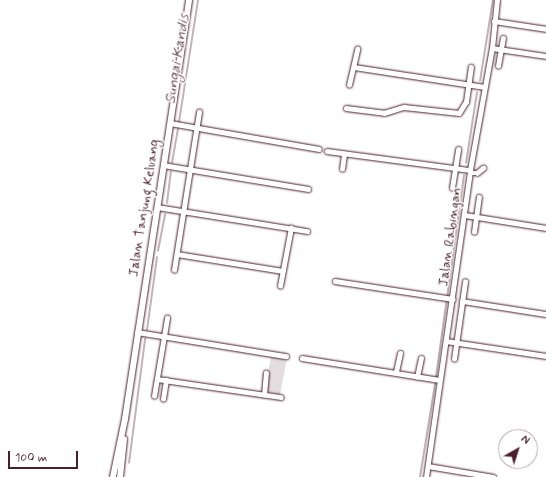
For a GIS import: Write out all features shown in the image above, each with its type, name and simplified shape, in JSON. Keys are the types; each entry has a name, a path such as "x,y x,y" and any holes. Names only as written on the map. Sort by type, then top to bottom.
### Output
{"main road":[{"name":"Jalan Tanjung Keluang","path":"120,477 125,419 137,332 189,0"},
{"name":"Jalan Tanjung Keluang","path":"113,477 125,419"}],"street":[{"name":"Jalan Rabingan","path":"426,477 439,380 446,341 448,298 465,215 470,172 492,48 497,0"},
{"path":"494,21 546,29"},
{"path":"498,66 503,38"},
{"path":"492,48 546,56"},
{"path":"349,85 357,49"},
{"path":"354,67 484,87"},
{"path":"346,108 384,113 404,107 459,113 466,102 471,67"},
{"path":"174,270 199,112"},
{"path":"170,123 319,149"},
{"path":"452,188 458,149"},
{"path":"327,151 477,173 483,168"},
{"path":"342,169 344,154"},
{"path":"163,165 308,189"},
{"path":"474,232 479,197"},
{"path":"157,207 307,231"},
{"path":"465,215 546,228"},
{"path":"280,286 291,228"},
{"path":"177,254 283,271"},
{"path":"335,281 448,298"},
{"path":"454,359 465,282"},
{"path":"462,301 546,314"},
{"path":"154,396 167,318"},
{"path":"137,332 286,356"},
{"path":"446,341 546,356"},
{"path":"396,372 400,353"},
{"path":"302,358 439,380"},
{"path":"418,377 421,358"},
{"path":"264,395 266,374"},
{"path":"157,379 281,397"},
{"path":"163,399 166,380"},
{"path":"428,466 493,477"}],"shaded area":[{"path":"271,357 287,360 280,394 264,391"}],"waterway":[{"name":"Sungai Kandis","path":"179,122 198,0"},
{"path":"480,81 493,0"},
{"path":"466,163 477,93"},
{"name":"Sungai Kandis","path":"172,163 178,128"},
{"name":"Sungai Kandis","path":"167,203 171,172"},
{"path":"436,377 464,176"},
{"name":"Sungai Kandis","path":"158,251 165,215"},
{"name":"Sungai Kandis","path":"147,330 157,258"},
{"name":"Sungai Kandis","path":"129,463 145,339"},
{"path":"420,477 435,384"}]}
